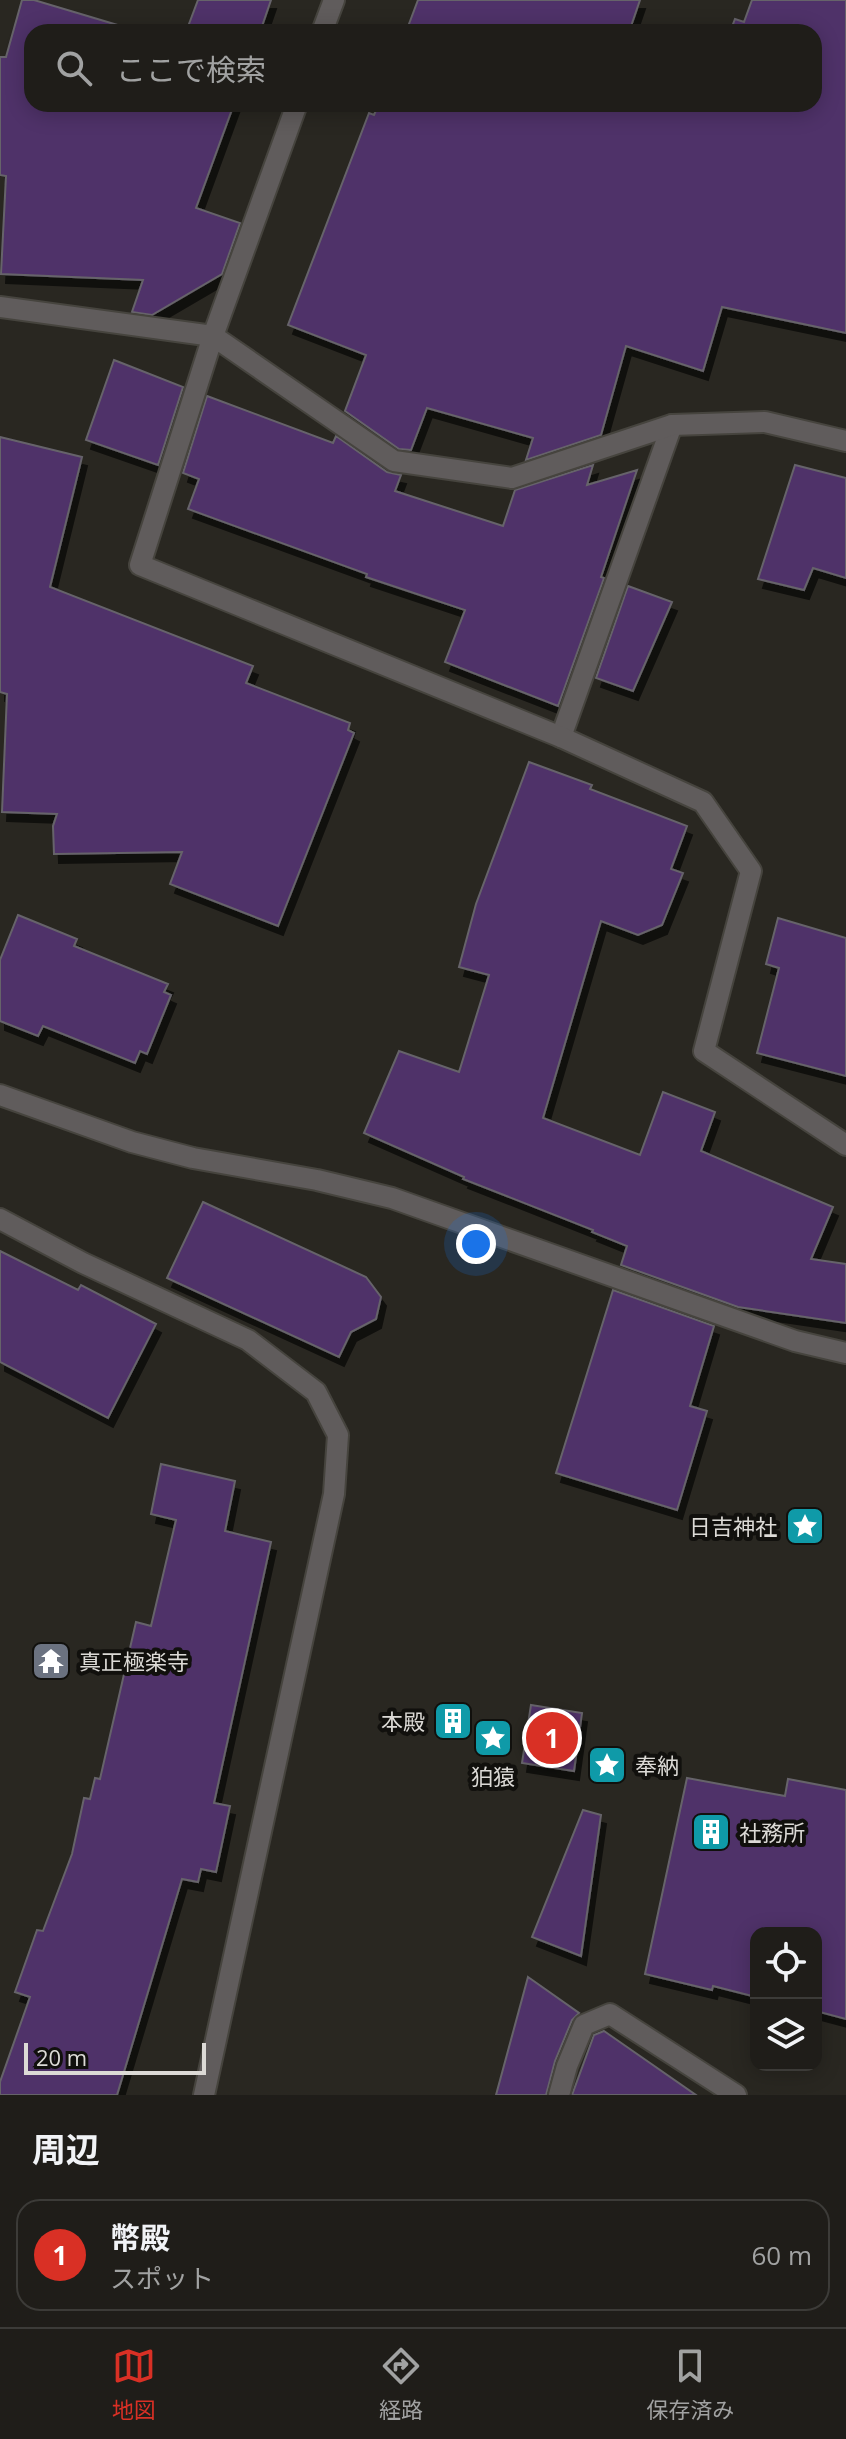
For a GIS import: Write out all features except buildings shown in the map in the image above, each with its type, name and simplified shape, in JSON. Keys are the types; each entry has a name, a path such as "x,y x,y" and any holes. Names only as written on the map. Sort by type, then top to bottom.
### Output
{"street":[{"path":"325,24 334,0"},
{"path":"294,112 213,336 140,565 561,737 703,802 751,871 704,1051 846,1145"},
{"path":"0,307 213,336 394,461 512,478 672,425 765,422 846,441"},
{"path":"561,737 672,425"},
{"path":"0,1095 88,1128 178,1154 317,1180 392,1198 795,1341 846,1353"},
{"path":"0,1219 83,1263 248,1340 316,1392 338,1435 334,1494 204,2095"},
{"path":"559,2095 584,2025 610,2014 736,2095"}],"place":[{"name":"日吉神社","path":"805,1526"},
{"name":"真正極楽寺","path":"51,1661"},
{"name":"本殿","path":"453,1721"},
{"name":"狛猿","path":"493,1738"},
{"name":"幣殿","path":"552,1738"},
{"name":"奉納","path":"607,1765"},
{"name":"社務所","path":"711,1832"}]}
